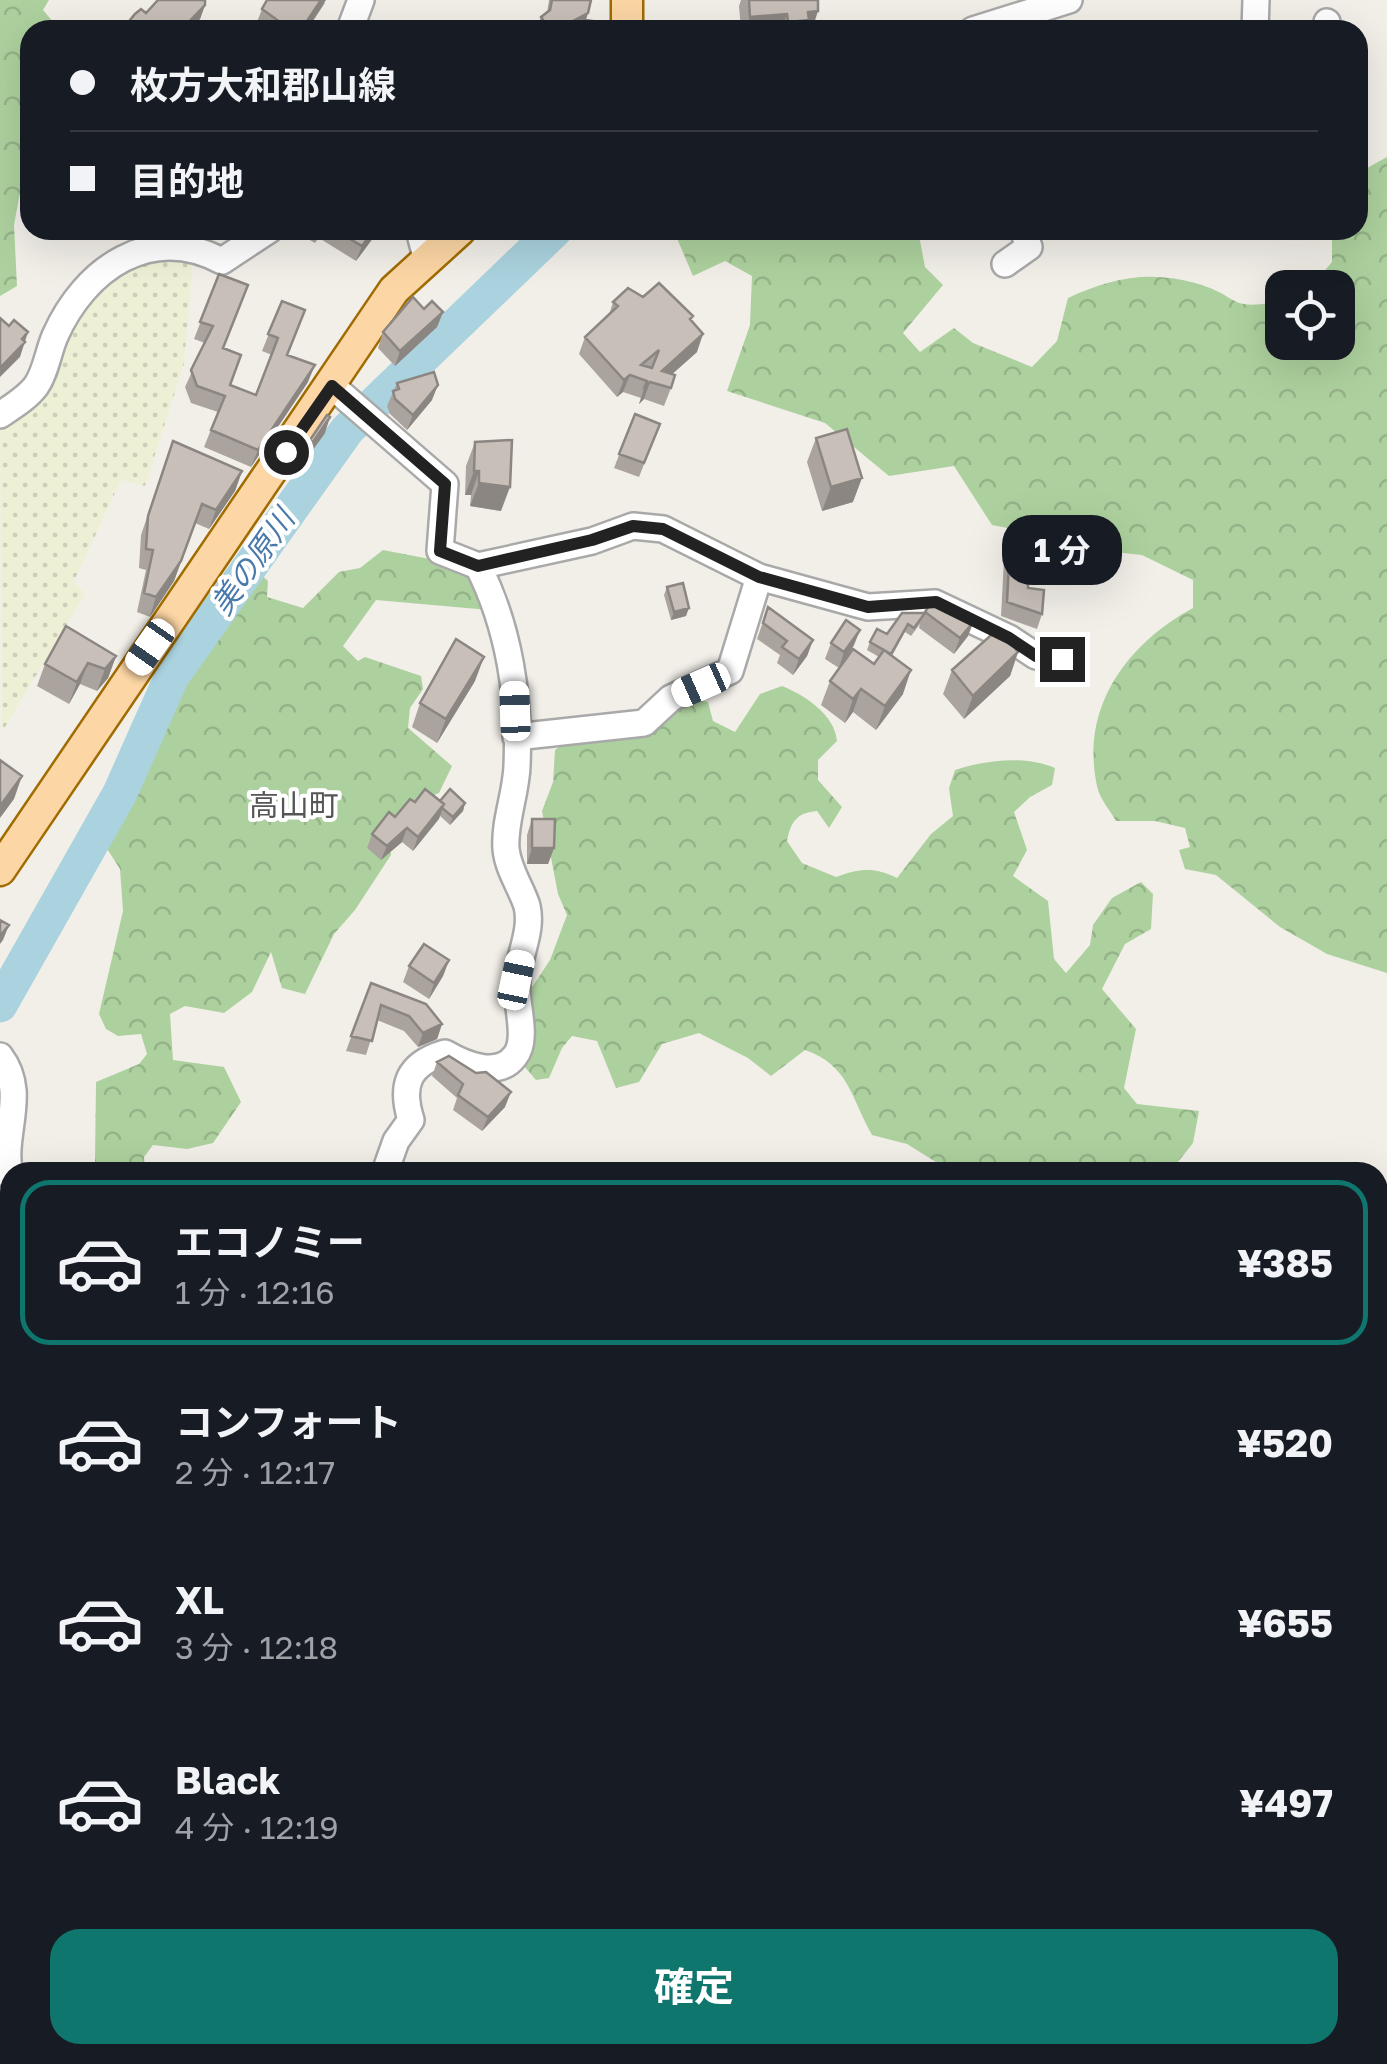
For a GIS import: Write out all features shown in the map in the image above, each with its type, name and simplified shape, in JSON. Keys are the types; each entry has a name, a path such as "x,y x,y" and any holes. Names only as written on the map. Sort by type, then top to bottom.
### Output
{"main road":[{"path":"0,870 342,394 422,243"}],"street":[{"path":"1010,20 1069,0"},
{"path":"0,416 39,382 69,310 106,269 132,252 179,244 222,260 253,240"},
{"path":"1005,264 1030,247 1027,240"},
{"path":"342,394 445,484 440,551 478,566 592,540 633,526 663,529 759,577 868,607 936,602 1009,638 1036,656 1062,659"},
{"path":"388,1162 396,1141 411,1120 402,1093 408,1076 429,1058 446,1052 464,1064 500,1066 516,1056 520,1041 516,980 529,927 526,906 506,850 517,764 514,684 496,602 478,566"},
{"path":"516,737 644,722 672,698 730,672 759,577"},
{"path":"0,1056 12,1074 15,1092 6,1148 8,1162"}],"green space":[{"path":"0,0 49,0 43,10 52,20 20,20 20,192 14,225 17,286 0,296"},
{"path":"1387,157 1387,973 1327,954 1280,927 1216,875 1185,869 1179,850 1190,847 1185,828 1155,821 1116,821 1100,795 1094,757 1103,704 1129,659 1169,623 1193,608 1193,580 1142,555 1086,549 1048,536 992,525 954,466 889,476 825,423 727,391 750,325 752,276 725,261 693,276 678,240 920,240 925,267 943,285 903,333 920,352 954,328 973,343 1032,367 1057,341 1068,298 1099,285 1146,277 1195,283 1242,304 1265,304 1265,360 1355,360 1355,270 1325,270 1332,262 1332,240 1368,240 1368,167"},
{"path":"193,258 184,364 145,486 121,480 74,581 85,594 2,732 0,427 82,305 130,261"},
{"path":"383,550 461,565 472,573 489,610 376,600 343,646 358,661 365,657 421,676 423,689 410,708 408,728 452,766 439,793 410,804 389,835 391,855 334,934 305,994 282,988 271,952 252,992 224,1013 185,1006 170,1014 173,1060 224,1067 241,1102 213,1143 187,1149 153,1145 144,1162 95,1162 96,1082 139,1064 147,1054 141,1034 118,1036 106,1029 99,1014 123,911 120,869 102,841 187,661 255,569 268,581 267,597 303,608 339,572 360,568"},
{"path":"782,686 800,695 825,715 835,732 837,741 818,760 818,780 842,807 829,828 817,811 799,816 787,841 802,863 836,877 867,870 897,878 931,834 953,816 949,788 955,770 1005,760 1031,761 1055,768 1052,785 1014,812 1027,850 1013,876 1048,901 1054,959 1066,973 1090,945 1093,925 1112,898 1141,882 1153,894 1151,929 1125,944 1102,989 1136,1029 1124,1088 1137,1104 1199,1111 1193,1143 1178,1162 936,1162 907,1144 872,1135 840,1074 820,1056 805,1050 771,1076 748,1058 699,1033 662,1044 639,1082 616,1088 597,1041 572,1036 562,1048 549,1078 536,1080 523,1065 525,998 550,960 567,915 558,894 542,811 553,782 555,750 573,736 693,699 708,702 713,721 735,732 760,694"}],"building":[{"path":"158,0 205,0 191,20 130,20 141,9 146,13"},
{"path":"267,0 321,0 308,20 277,20 262,9"},
{"path":"552,0 591,0 588,13 575,20 543,20 541,17 550,10"},
{"path":"749,0 818,0 818,11 808,12 809,20 788,20 787,14 750,17"},
{"path":"219,274 248,285 223,348 241,355 230,385 256,395 278,338 268,334 282,301 305,310 287,355 315,365 258,450 211,430 225,396 197,386 191,370 213,326 200,322"},
{"path":"659,283 693,316 690,319 703,334 662,371 675,375 671,388 650,382 645,386 647,381 630,375 624,380 585,337 618,306 613,302 628,288 643,297","holes":["659,350 652,368 641,365"]},
{"path":"413,297 424,309 432,301 443,312 400,351 383,332"},
{"path":"0,318 9,326 14,320 28,332 22,339 25,342 0,368"},
{"path":"434,372 438,385 413,415 395,399 393,391 399,389 397,383"},
{"path":"635,414 660,424 644,463 619,454"},
{"path":"327,415 330,417 313,442 310,440"},
{"path":"847,429 862,478 831,487 816,438"},
{"path":"512,440 510,487 479,483 479,471 474,471 475,442"},
{"path":"173,441 242,471 216,510 202,504 181,561 156,597 144,593 153,550 146,549 148,516"},
{"path":"1010,544 1030,545 1028,588 1044,590 1042,614 1007,602"},
{"path":"683,583 689,608 674,612 667,587"},
{"path":"930,604 974,621 960,638 925,612"},
{"path":"768,607 813,640 799,659 782,647 787,641 763,623"},
{"path":"902,613 925,613 914,628 908,624 891,654 870,642 877,629 887,634"},
{"path":"846,620 860,630 844,652 831,643"},
{"path":"66,626 116,656 105,669 88,663 77,682 45,664"},
{"path":"999,628 1018,652 973,696 952,670"},
{"path":"456,639 484,657 446,719 420,703"},
{"path":"853,649 874,664 884,650 911,670 885,706 861,689 853,699 830,681"},
{"path":"0,760 22,776 0,806"},
{"path":"425,789 444,804 418,837 407,828 387,846 372,834 389,812 395,817"},
{"path":"450,789 465,803 453,817 440,801"},
{"path":"532,819 555,819 554,848 532,848"},
{"path":"0,920 9,925 0,936"},
{"path":"424,944 449,960 434,983 409,966"},
{"path":"371,983 426,1004 442,1024 423,1033 409,1016 381,1005 372,1041 351,1036"},
{"path":"449,1056 476,1073 486,1072 511,1092 488,1117 458,1095 463,1084 437,1062"}],"waterway":[{"name":"美の原川","path":"0,1005 120,793 172,676 347,430 545,240"}],"district":[{"name":"高山町","path":"294,806"}],"route":[{"path":"286,452 332,386 445,484 440,551 478,566 539,554 633,526 663,529 759,577 868,607 936,602 1009,638 1036,656 1062,659"}]}
